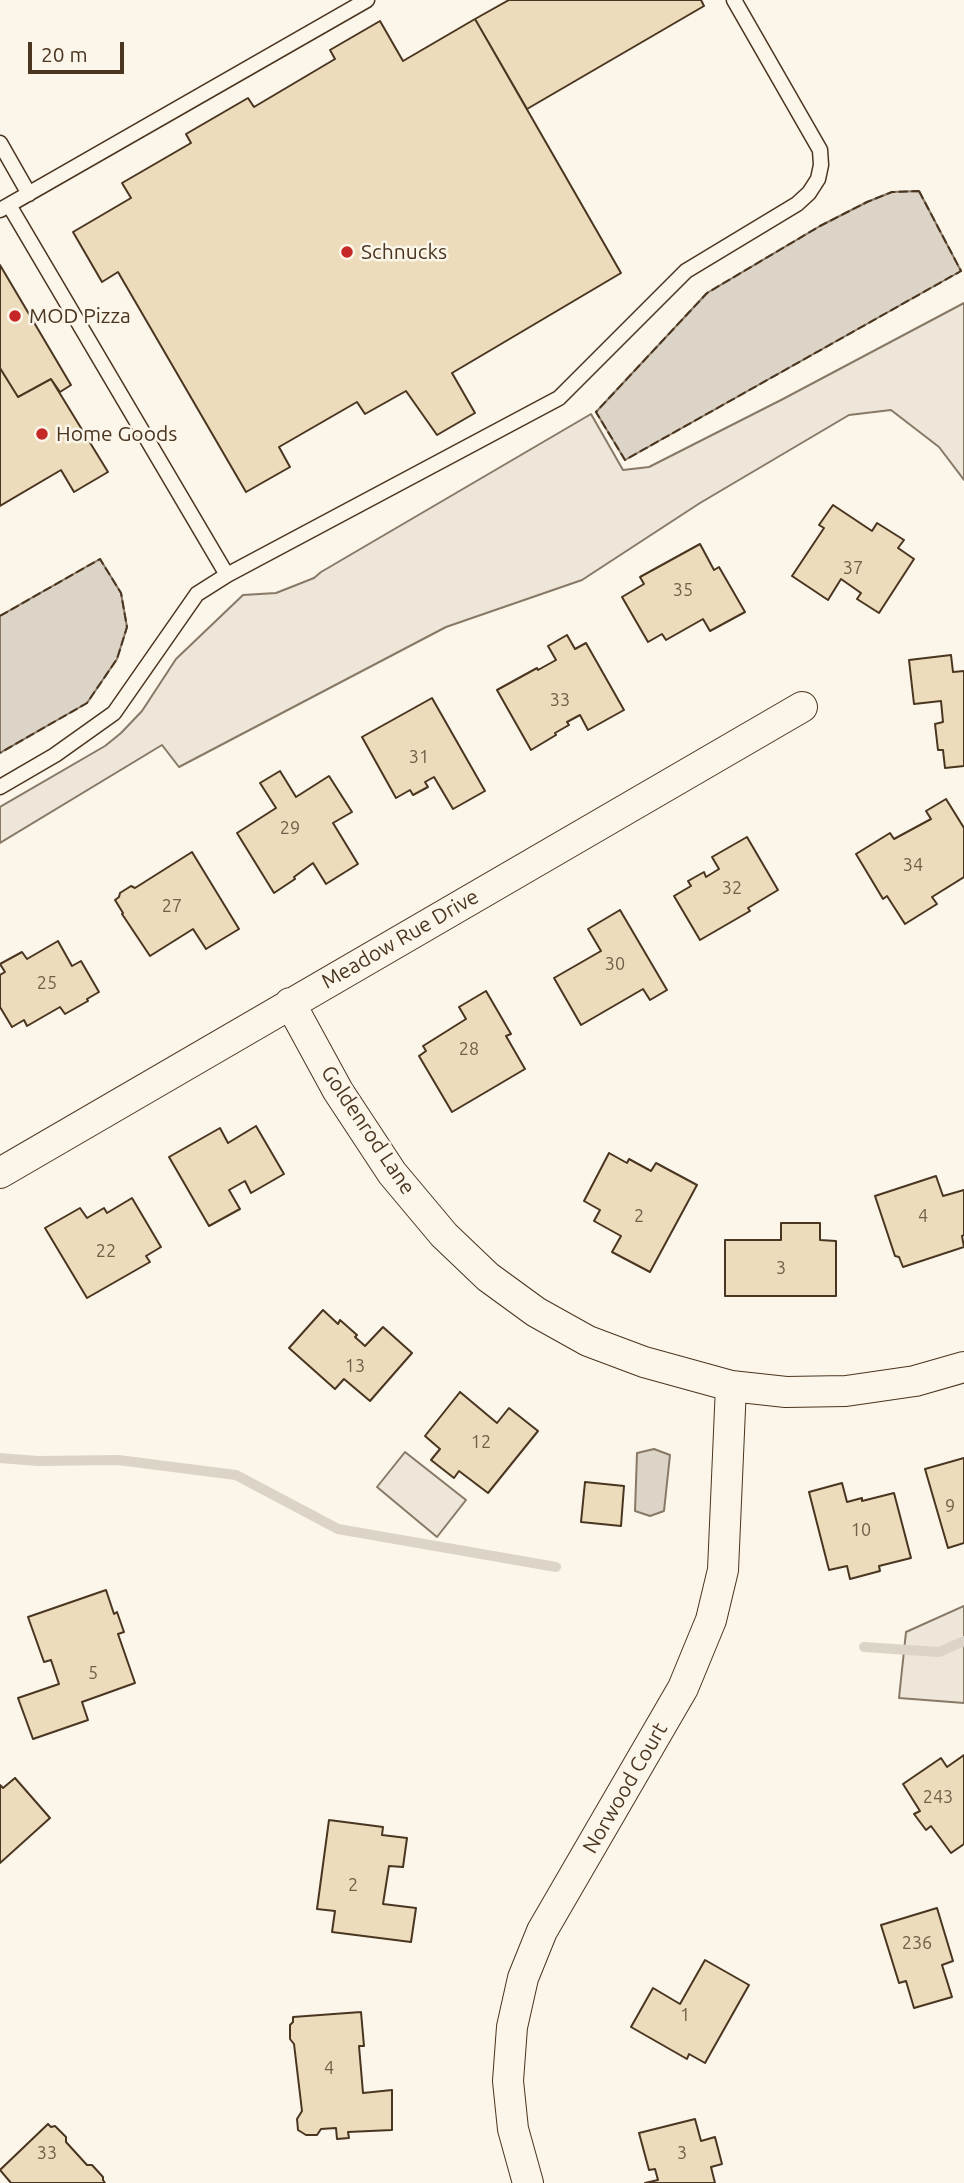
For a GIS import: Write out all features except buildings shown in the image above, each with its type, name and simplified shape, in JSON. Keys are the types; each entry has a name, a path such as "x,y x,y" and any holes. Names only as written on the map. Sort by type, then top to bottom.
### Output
{"street":[{"name":"Meadow Rue Drive","path":"0,1172 802,707"},
{"name":"Goldenrod Lane","path":"290,1003 338,1091 392,1173 444,1235 488,1277 536,1312 588,1341 643,1362 731,1385 786,1392 846,1391 915,1381 964,1367"},
{"name":"Norwood Court","path":"528,2183 513,2129 508,2081 512,2027 523,1978 541,1931 683,1688 711,1620 723,1570 731,1385"}],"lane":[{"path":"227,575 5,207 367,0"},
{"path":"0,787 55,755 114,713 197,594 227,575 559,398 686,271 797,204 809,193 818,179 820,150 734,0"},
{"path":"0,143 29,194"}],"shaded area":[{"path":"919,191 961,271 625,460 596,412 707,293 820,226 867,202 892,192"},
{"path":"964,303 964,480 939,447 891,410 849,415 700,503 582,580 446,627 179,767 162,745 0,843 0,807 105,746 121,733 142,711 176,659 243,595 276,593 314,578 591,414 623,470 649,467"},
{"path":"100,559 121,593 127,627 117,659 87,703 0,753 0,616"},
{"path":"654,1449 670,1455 664,1511 650,1516 635,1511 637,1453"},
{"path":"405,1452 466,1500 437,1537 377,1487"},
{"path":"964,1606 964,1703 899,1698 906,1632"}],"waterway":[{"path":"0,1458 38,1461 118,1460 236,1475 338,1529 556,1567"},
{"path":"864,1647 939,1652 964,1641"}],"fence":[{"path":"919,191 961,271 625,460 596,412 707,293 820,226 867,202 892,192 919,191"},
{"path":"0,616 100,559 121,593 127,627 117,659 87,703 0,753"}],"place":[{"name":"Schnucks","path":"347,252"},
{"name":"MOD Pizza","path":"15,316"},
{"name":"Home Goods","path":"42,434"}]}
